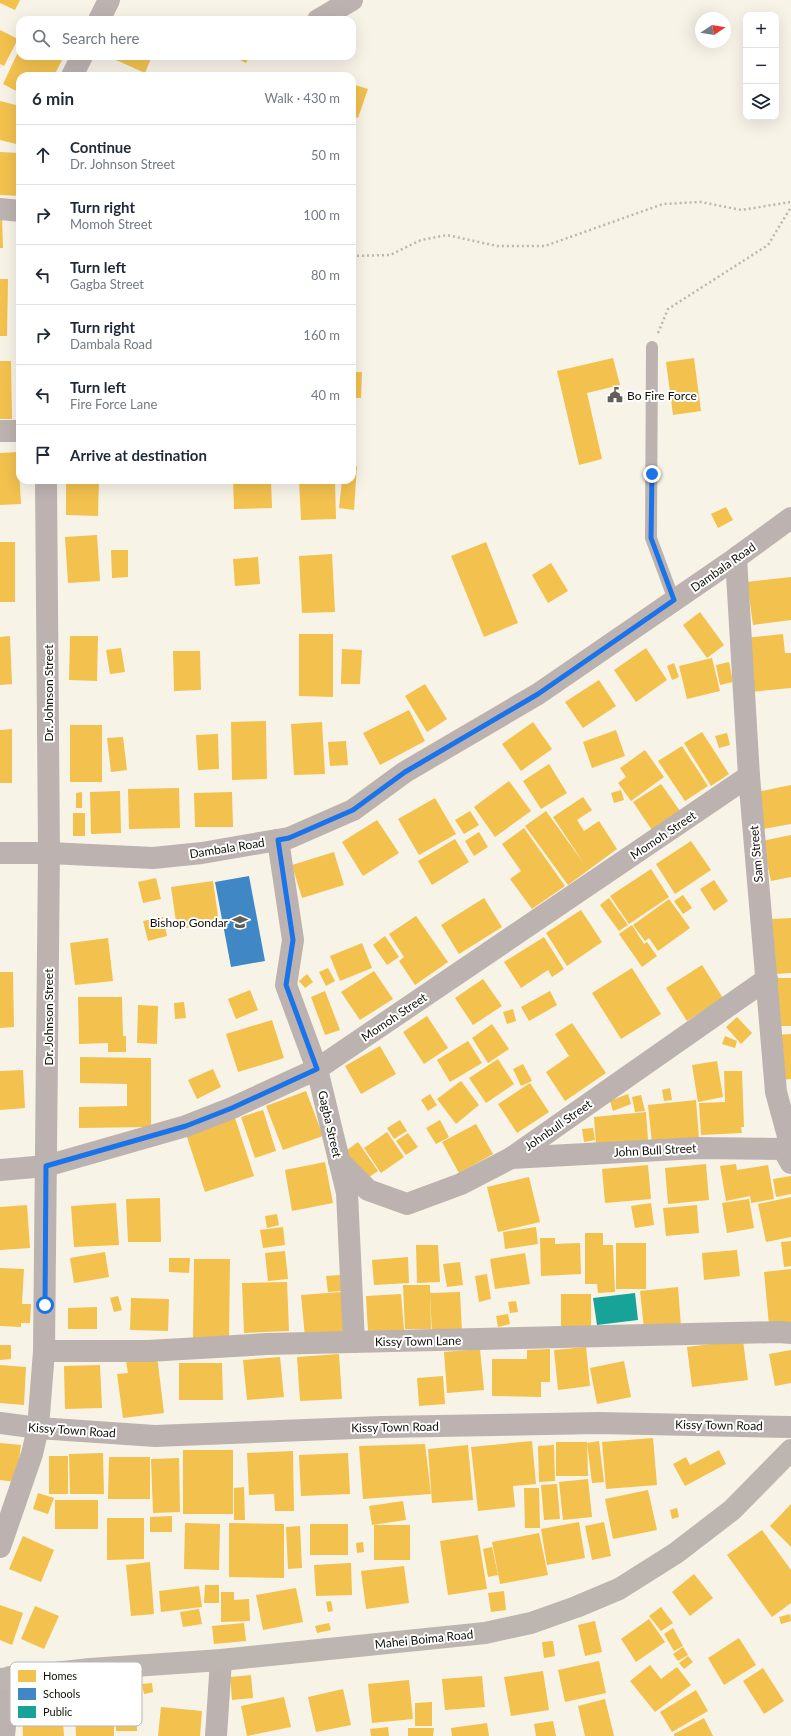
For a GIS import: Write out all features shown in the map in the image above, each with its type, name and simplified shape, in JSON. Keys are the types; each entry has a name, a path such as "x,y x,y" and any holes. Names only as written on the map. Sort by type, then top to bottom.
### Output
{"main road":[{"name":"Mahei Boima Road","path":"142,1665 221,1660 485,1633 531,1623 576,1607 619,1589 676,1553 732,1510 791,1450"}],"street":[{"path":"101,16 109,0"},
{"path":"325,16 352,0"},
{"path":"74,72 80,60"},
{"path":"0,209 16,211"},
{"path":"0,431 16,431"},
{"name":"Dr. Johnson Street","path":"0,1547 32,1454 38,1428 44,1351 49,852 46,484"},
{"name":"Dambala Road","path":"0,853 49,852 153,858 202,853 289,838 353,810 405,772 538,694 736,558 791,518"},
{"name":"Sam Street","path":"736,558 749,776 776,1092 791,1147"},
{"name":"Momoh Street","path":"0,1170 46,1166 186,1126 232,1108 317,1069 749,776"},
{"name":"Gagba Street","path":"278,840 293,940 286,985 317,1069 347,1193 354,1342"},
{"name":"Johnbull Street","path":"338,1160 368,1190 407,1204 461,1184 511,1158 767,979"},
{"name":"John Bull Street","path":"511,1158 733,1147 783,1149 791,1163"},
{"name":"Kissy Town Lane","path":"44,1351 148,1351 267,1344 771,1332 791,1333"},
{"name":"Kissy Town Road","path":"0,1423 38,1428 155,1436 381,1427 591,1423 791,1427"},
{"path":"216,1736 221,1660"},
{"path":"4,1736 5,1678"}],"lane":[{"path":"652,347 651,538 674,600"}],"path":[{"path":"356,256 390,255 421,240 447,236 497,246 545,246 663,204 701,202 741,210 791,202"},
{"path":"652,347 668,310 768,245 791,207"}],"building: Homes":[{"path":"0,0 20,0 15,10 0,3"},
{"path":"0,30 16,38 16,43 4,66 0,64"},
{"path":"16,56 16,60 62,60 56,72 16,72 16,91 3,84"},
{"path":"116,60 150,60 145,72"},
{"path":"240,60 248,60 246,63"},
{"path":"356,85 368,89 358,118 356,117"},
{"path":"0,101 16,105 16,144 0,140"},
{"path":"0,152 16,153 16,196 0,195"},
{"path":"0,216 2,216 3,248 0,248"},
{"path":"0,279 8,279 7,336 0,336"},
{"path":"613,358 620,385 587,393 602,459 579,465 557,371"},
{"path":"694,358 701,411 673,415 666,362"},
{"path":"0,361 11,361 12,419 0,419"},
{"path":"356,372 362,372 361,398 356,398"},
{"path":"16,452 16,484 20,484 21,504 0,505 0,453"},
{"path":"66,484 99,484 98,516 66,515"},
{"path":"233,484 271,484 272,508 234,509"},
{"path":"299,484 335,484 336,519 301,520"},
{"path":"342,484 356,484 354,510 339,508"},
{"path":"726,507 733,520 718,528 711,514"},
{"path":"97,535 100,581 68,583 65,537"},
{"path":"0,542 15,542 15,602 0,602"},
{"path":"486,542 518,623 484,637 451,556"},
{"path":"111,550 128,550 128,577 112,578"},
{"path":"332,554 335,612 302,613 299,556"},
{"path":"258,557 260,584 235,586 233,559"},
{"path":"551,563 568,591 548,603 532,575"},
{"path":"791,577 791,620 753,625 747,582"},
{"path":"700,612 724,645 707,658 683,625"},
{"path":"299,634 333,634 333,697 299,696"},
{"path":"783,634 785,653 791,653 791,688 750,692 744,638"},
{"path":"10,636 12,684 0,685 0,637"},
{"path":"70,636 98,636 97,681 69,680"},
{"path":"121,648 125,672 110,674 106,650"},
{"path":"646,648 667,680 636,702 614,670"},
{"path":"342,649 362,650 360,684 341,684"},
{"path":"173,651 200,651 201,690 174,691"},
{"path":"712,658 720,691 687,699 679,666"},
{"path":"729,662 733,682 720,685 716,665"},
{"path":"674,663 679,677 672,680 667,666"},
{"path":"599,680 616,706 583,728 565,702"},
{"path":"425,684 447,719 427,732 405,696"},
{"path":"409,710 425,741 380,765 363,733"},
{"path":"266,721 267,779 232,780 231,722"},
{"path":"322,722 325,774 294,775 291,724"},
{"path":"533,722 552,749 521,771 502,744"},
{"path":"70,725 102,725 102,782 70,782"},
{"path":"12,729 12,783 0,783 0,730"},
{"path":"616,730 625,756 592,768 583,742"},
{"path":"702,732 729,774 711,786 684,743"},
{"path":"727,733 730,745 719,748 715,736"},
{"path":"218,734 219,769 198,770 196,735"},
{"path":"123,737 127,770 111,772 107,738"},
{"path":"346,741 348,765 330,766 328,742"},
{"path":"682,746 708,786 685,801 658,761"},
{"path":"645,750 664,777 631,801 618,783 626,777 620,768"},
{"path":"549,764 567,793 541,809 523,781"},
{"path":"509,781 531,811 495,837 474,807"},
{"path":"661,784 680,811 652,830 633,802"},
{"path":"791,785 791,824 763,829 757,792"},
{"path":"179,788 180,828 129,829 128,789"},
{"path":"621,790 624,800 614,803 611,793"},
{"path":"120,791 121,833 91,834 90,792"},
{"path":"82,792 82,808 76,808 76,793"},
{"path":"232,792 233,827 195,827 194,793"},
{"path":"583,797 592,810 577,820 584,831 599,821 617,849 568,885 525,826 546,811 585,865 553,817"},
{"path":"435,798 456,834 419,855 398,819"},
{"path":"470,811 479,825 464,834 455,820"},
{"path":"73,813 85,813 85,836 73,836"},
{"path":"377,820 399,853 363,876 342,842"},
{"path":"524,828 565,886 532,909 510,879 521,871 502,844"},
{"path":"479,832 488,847 474,856 465,841"},
{"path":"791,835 791,877 771,881 762,841"},
{"path":"455,839 469,862 432,885 418,861"},
{"path":"691,841 711,870 675,894 656,864"},
{"path":"334,852 344,885 302,898 292,865"},
{"path":"651,869 669,897 629,924 610,896"},
{"path":"156,878 161,899 143,903 138,882"},
{"path":"714,880 728,901 714,911 700,889"},
{"path":"213,881 219,923 177,929 171,887"},
{"path":"683,895 692,908 683,914 674,901"},
{"path":"484,898 502,927 459,954 441,925"},
{"path":"609,898 628,925 619,931 600,905"},
{"path":"669,899 690,928 658,951 649,938 645,941 633,925"},
{"path":"581,910 602,942 567,966 546,933"},
{"path":"416,916 448,962 415,985 399,961 404,957 389,934"},
{"path":"163,917 167,936 148,941 143,921"},
{"path":"791,918 791,973 776,974 772,919"},
{"path":"632,925 644,944 647,942 657,956 642,967 619,934"},
{"path":"385,936 399,957 387,965 373,945"},
{"path":"544,937 564,969 552,977 548,970 521,988 504,962"},
{"path":"108,938 113,981 75,985 70,943"},
{"path":"362,943 372,968 340,981 330,956"},
{"path":"702,965 723,998 687,1021 666,988"},
{"path":"328,968 335,981 326,986 319,972"},
{"path":"632,968 661,1014 621,1039 592,993"},
{"path":"374,971 393,999 360,1020 341,992"},
{"path":"0,972 13,972 14,1027 0,1028"},
{"path":"307,974 313,982 305,988 299,981"},
{"path":"774,978 791,978 791,1026 776,1026"},
{"path":"483,979 502,1006 473,1025 455,998"},
{"path":"250,990 258,1010 236,1019 228,999"},
{"path":"325,991 340,1030 325,1035 311,997"},
{"path":"550,991 557,1005 529,1021 521,1007"},
{"path":"78,997 122,997 123,1036 126,1036 126,1052 108,1052 108,1043 79,1044"},
{"path":"184,1002 186,1018 175,1019 174,1003"},
{"path":"138,1005 158,1006 157,1044 137,1043"},
{"path":"513,1009 516,1021 507,1024 503,1012"},
{"path":"427,1016 448,1048 424,1064 403,1032"},
{"path":"737,1017 752,1033 741,1044 726,1027"},
{"path":"272,1020 284,1058 238,1072 226,1034"},
{"path":"572,1023 606,1073 565,1101 546,1072 569,1056 555,1034"},
{"path":"492,1024 509,1049 488,1063 472,1038"},
{"path":"791,1034 791,1079 780,1080 777,1035"},
{"path":"725,1036 737,1041 735,1048 722,1044"},
{"path":"468,1041 482,1063 450,1082 437,1060"},
{"path":"380,1046 396,1074 361,1094 345,1066"},
{"path":"80,1057 151,1058 151,1127 79,1128 79,1107 127,1106 127,1084 80,1083"},
{"path":"498,1059 514,1084 486,1103 469,1078"},
{"path":"717,1061 723,1097 698,1102 692,1065"},
{"path":"523,1064 532,1081 521,1086 513,1069"},
{"path":"213,1069 221,1087 197,1099 188,1080"},
{"path":"23,1070 25,1108 0,1110 0,1071"},
{"path":"724,1071 742,1071 744,1127 741,1127 742,1133 701,1135 699,1103 725,1102"},
{"path":"461,1081 479,1105 456,1124 437,1099"},
{"path":"530,1083 549,1112 517,1133 498,1104"},
{"path":"670,1088 672,1100 664,1101 662,1090"},
{"path":"306,1091 323,1136 283,1150 266,1106"},
{"path":"430,1094 437,1105 428,1111 421,1100"},
{"path":"628,1094 631,1104 613,1111 610,1101"},
{"path":"641,1095 645,1111 635,1112 632,1097"},
{"path":"696,1100 699,1138 652,1143 648,1105"},
{"path":"263,1110 276,1151 255,1158 241,1117"},
{"path":"646,1112 648,1140 596,1145 594,1117"},
{"path":"235,1118 254,1176 205,1192 186,1134"},
{"path":"400,1120 407,1131 394,1139 387,1128"},
{"path":"440,1120 449,1137 436,1144 426,1128"},
{"path":"476,1124 493,1154 459,1173 442,1142"},
{"path":"593,1128 595,1140 584,1142 582,1129"},
{"path":"387,1132 404,1157 381,1173 364,1148"},
{"path":"408,1133 418,1147 406,1155 396,1141"},
{"path":"358,1142 378,1171 362,1182 342,1154"},
{"path":"325,1162 333,1203 292,1211 285,1170"},
{"path":"706,1164 709,1200 668,1204 665,1168"},
{"path":"736,1164 737,1170 768,1165 774,1199 751,1203 750,1196 726,1201 720,1166"},
{"path":"648,1165 651,1199 605,1203 602,1169"},
{"path":"791,1176 791,1194 776,1197 773,1179"},
{"path":"529,1177 540,1222 498,1232 487,1187"},
{"path":"791,1197 791,1237 766,1242 758,1204"},
{"path":"160,1198 161,1242 128,1242 126,1199"},
{"path":"749,1199 754,1228 727,1233 722,1203"},
{"path":"116,1203 119,1245 74,1247 71,1206"},
{"path":"651,1203 654,1225 635,1228 631,1206"},
{"path":"27,1205 30,1248 0,1250 0,1207"},
{"path":"697,1205 699,1233 666,1236 663,1208"},
{"path":"277,1214 279,1225 267,1228 265,1216"},
{"path":"283,1227 285,1245 263,1248 260,1230"},
{"path":"536,1227 538,1244 505,1249 503,1232"},
{"path":"585,1233 603,1233 603,1245 613,1245 615,1292 598,1293 597,1284 585,1284"},
{"path":"540,1238 555,1238 555,1244 580,1243 581,1274 541,1276"},
{"path":"791,1241 791,1266 784,1267 781,1242"},
{"path":"616,1243 646,1243 646,1289 616,1289"},
{"path":"416,1245 438,1245 440,1282 417,1283"},
{"path":"737,1250 740,1276 704,1280 702,1253"},
{"path":"285,1251 288,1279 268,1281 265,1253"},
{"path":"105,1252 109,1277 74,1283 70,1258"},
{"path":"525,1253 530,1284 495,1289 490,1259"},
{"path":"408,1257 409,1283 374,1285 372,1260"},
{"path":"169,1258 190,1258 189,1273 169,1272"},
{"path":"194,1259 230,1259 229,1338 193,1338"},
{"path":"460,1262 463,1285 447,1287 443,1264"},
{"path":"0,1268 24,1269 22,1304 31,1304 30,1323 21,1323 21,1327 0,1326"},
{"path":"791,1269 791,1323 769,1325 764,1272"},
{"path":"487,1274 491,1299 479,1302 475,1276"},
{"path":"340,1275 342,1291 328,1292 326,1276"},
{"path":"287,1282 289,1331 244,1333 242,1283"},
{"path":"403,1285 430,1285 431,1329 405,1329"},
{"path":"678,1287 681,1326 644,1329 640,1291"},
{"path":"341,1292 344,1334 305,1337 301,1295"},
{"path":"460,1292 462,1333 432,1334 430,1293"},
{"path":"401,1294 404,1330 368,1332 366,1296"},
{"path":"561,1294 591,1294 591,1330 561,1330"},
{"path":"118,1296 122,1310 114,1312 110,1298"},
{"path":"131,1298 169,1299 168,1331 130,1330"},
{"path":"516,1301 518,1312 510,1313 508,1302"},
{"path":"97,1307 97,1329 68,1329 68,1308"},
{"path":"508,1314 510,1324 498,1327 496,1316"},
{"path":"743,1340 748,1380 692,1387 687,1347"},
{"path":"0,1345 11,1345 11,1359 0,1360"},
{"path":"586,1347 590,1386 558,1390 554,1350"},
{"path":"480,1349 484,1390 447,1393 444,1352"},
{"path":"550,1349 550,1382 541,1382 541,1397 492,1396 492,1359 527,1359 527,1350"},
{"path":"791,1350 791,1383 775,1386 769,1354"},
{"path":"339,1354 342,1399 300,1401 297,1357"},
{"path":"157,1356 164,1413 123,1418 117,1374 128,1373 126,1361"},
{"path":"280,1357 284,1397 247,1400 243,1360"},
{"path":"624,1361 631,1397 597,1404 590,1368"},
{"path":"179,1363 222,1363 223,1400 179,1400"},
{"path":"0,1365 26,1367 24,1405 0,1403"},
{"path":"100,1365 102,1408 65,1409 64,1366"},
{"path":"443,1376 445,1404 419,1406 417,1378"},
{"path":"653,1438 657,1485 606,1489 602,1442"},
{"path":"532,1441 536,1484 513,1486 515,1507 478,1511 471,1447"},
{"path":"599,1441 604,1482 592,1483 587,1443"},
{"path":"556,1442 587,1442 588,1476 556,1476"},
{"path":"0,1443 21,1445 16,1482 0,1480"},
{"path":"425,1444 431,1494 363,1499 359,1446"},
{"path":"468,1445 473,1500 432,1503 428,1449"},
{"path":"554,1445 555,1481 539,1482 538,1446"},
{"path":"183,1450 233,1450 233,1514 183,1514"},
{"path":"719,1450 726,1464 685,1486 673,1464 686,1457 690,1465"},
{"path":"293,1451 294,1511 275,1511 274,1494 249,1495 247,1453"},
{"path":"103,1453 104,1494 70,1494 69,1454"},
{"path":"348,1453 350,1494 301,1496 299,1455"},
{"path":"49,1456 68,1456 68,1494 49,1494"},
{"path":"109,1457 150,1457 150,1499 108,1499"},
{"path":"179,1458 180,1512 153,1513 151,1459"},
{"path":"588,1479 592,1517 563,1520 559,1482"},
{"path":"557,1484 560,1519 544,1520 541,1485"},
{"path":"244,1487 245,1520 234,1520 234,1488"},
{"path":"524,1488 539,1488 540,1528 525,1528"},
{"path":"648,1490 657,1530 613,1539 605,1499"},
{"path":"38,1493 54,1498 48,1514 33,1509"},
{"path":"55,1500 98,1500 98,1529 55,1529"},
{"path":"403,1501 406,1520 372,1525 369,1506"},
{"path":"791,1504 791,1547 770,1526"},
{"path":"677,1508 679,1517 672,1519 670,1510"},
{"path":"172,1516 172,1532 150,1532 150,1517"},
{"path":"107,1518 144,1518 144,1559 107,1560"},
{"path":"579,1522 585,1558 547,1565 541,1529"},
{"path":"604,1522 611,1556 592,1560 585,1526"},
{"path":"185,1523 220,1524 219,1570 184,1569"},
{"path":"229,1523 284,1524 284,1578 229,1577"},
{"path":"310,1524 348,1524 348,1555 310,1555"},
{"path":"374,1525 410,1525 410,1560 374,1560"},
{"path":"300,1526 302,1568 288,1569 286,1527"},
{"path":"762,1530 791,1570 791,1603 772,1617 727,1555"},
{"path":"539,1533 548,1575 500,1584 492,1542"},
{"path":"478,1535 487,1589 448,1595 440,1541"},
{"path":"23,1536 54,1550 41,1582 9,1569"},
{"path":"363,1542 364,1552 357,1553 356,1543"},
{"path":"492,1547 498,1575 488,1577 483,1549"},
{"path":"150,1562 154,1614 131,1616 126,1565"},
{"path":"351,1563 352,1595 316,1596 314,1565"},
{"path":"404,1566 409,1603 366,1609 361,1571"},
{"path":"694,1574 713,1598 690,1616 672,1592"},
{"path":"205,1585 219,1585 219,1603 204,1603"},
{"path":"199,1586 202,1607 161,1612 159,1591"},
{"path":"296,1588 303,1622 263,1630 256,1595"},
{"path":"504,1591 506,1610 491,1612 488,1593"},
{"path":"221,1592 234,1592 234,1600 249,1599 250,1621 221,1622"},
{"path":"331,1601 333,1611 328,1612 326,1602"},
{"path":"0,1605 23,1613 12,1645 0,1640"},
{"path":"35,1606 59,1616 44,1649 21,1639"},
{"path":"661,1607 673,1623 661,1631 649,1616"},
{"path":"199,1609 202,1624 183,1627 180,1612"},
{"path":"790,1614 791,1621 781,1624 779,1617"},
{"path":"649,1619 665,1642 636,1662 621,1639"},
{"path":"595,1621 602,1652 585,1656 578,1625"},
{"path":"244,1623 246,1641 214,1644 212,1626"},
{"path":"329,1623 331,1630 317,1633 315,1626"},
{"path":"673,1628 683,1646 674,1651 664,1634"},
{"path":"739,1638 756,1665 724,1685 708,1658"},
{"path":"553,1641 555,1656 544,1658 542,1642"},
{"path":"683,1647 688,1655 678,1661 673,1654"},
{"path":"688,1656 693,1662 684,1669 679,1663"},
{"path":"599,1661 606,1693 565,1702 558,1670"},
{"path":"650,1665 661,1679 677,1667 691,1685 655,1712 630,1681"},
{"path":"763,1668 784,1701 764,1714 743,1681"},
{"path":"543,1671 549,1710 511,1716 504,1677"},
{"path":"251,1675 253,1698 232,1700 230,1677"},
{"path":"482,1676 485,1707 445,1710 442,1679"},
{"path":"409,1680 413,1719 372,1723 368,1684"},
{"path":"152,1683 153,1692 144,1694 142,1684"},
{"path":"343,1689 351,1725 316,1732 308,1697"},
{"path":"696,1690 708,1711 672,1732 660,1712"},
{"path":"284,1697 291,1727 247,1736 241,1706"},
{"path":"605,1699 614,1736 585,1736 578,1706"},
{"path":"432,1702 432,1726 415,1726 415,1703"},
{"path":"161,1707 202,1711 200,1736 158,1736"},
{"path":"704,1718 713,1736 674,1736 674,1734"},
{"path":"553,1721 556,1736 536,1736 534,1724"},
{"path":"487,1723 489,1736 452,1736 451,1728"},
{"path":"23,1726 63,1726 64,1736 23,1736"},
{"path":"76,1726 114,1726 114,1736 76,1736"},
{"path":"116,1726 137,1726 137,1731 116,1731"},
{"path":"388,1727 389,1736 371,1736 370,1729"},
{"path":"408,1728 434,1728 433,1736 408,1736"}],"building: Schools":[{"name":"Bishop Gondar","path":"249,876 265,961 231,967 215,882"}],"building: Public":[{"path":"635,1293 638,1320 597,1325 593,1298"}],"place":[{"name":"Bo Fire Force","path":"615,395"},
{"name":"Bishop Gondar","path":"240,922"}],"route":[{"path":"45,1305 46,1166 186,1126 232,1108 317,1069 286,985 293,940 278,840 289,838 353,810 405,772 538,694 674,600 651,538 652,474"}]}
